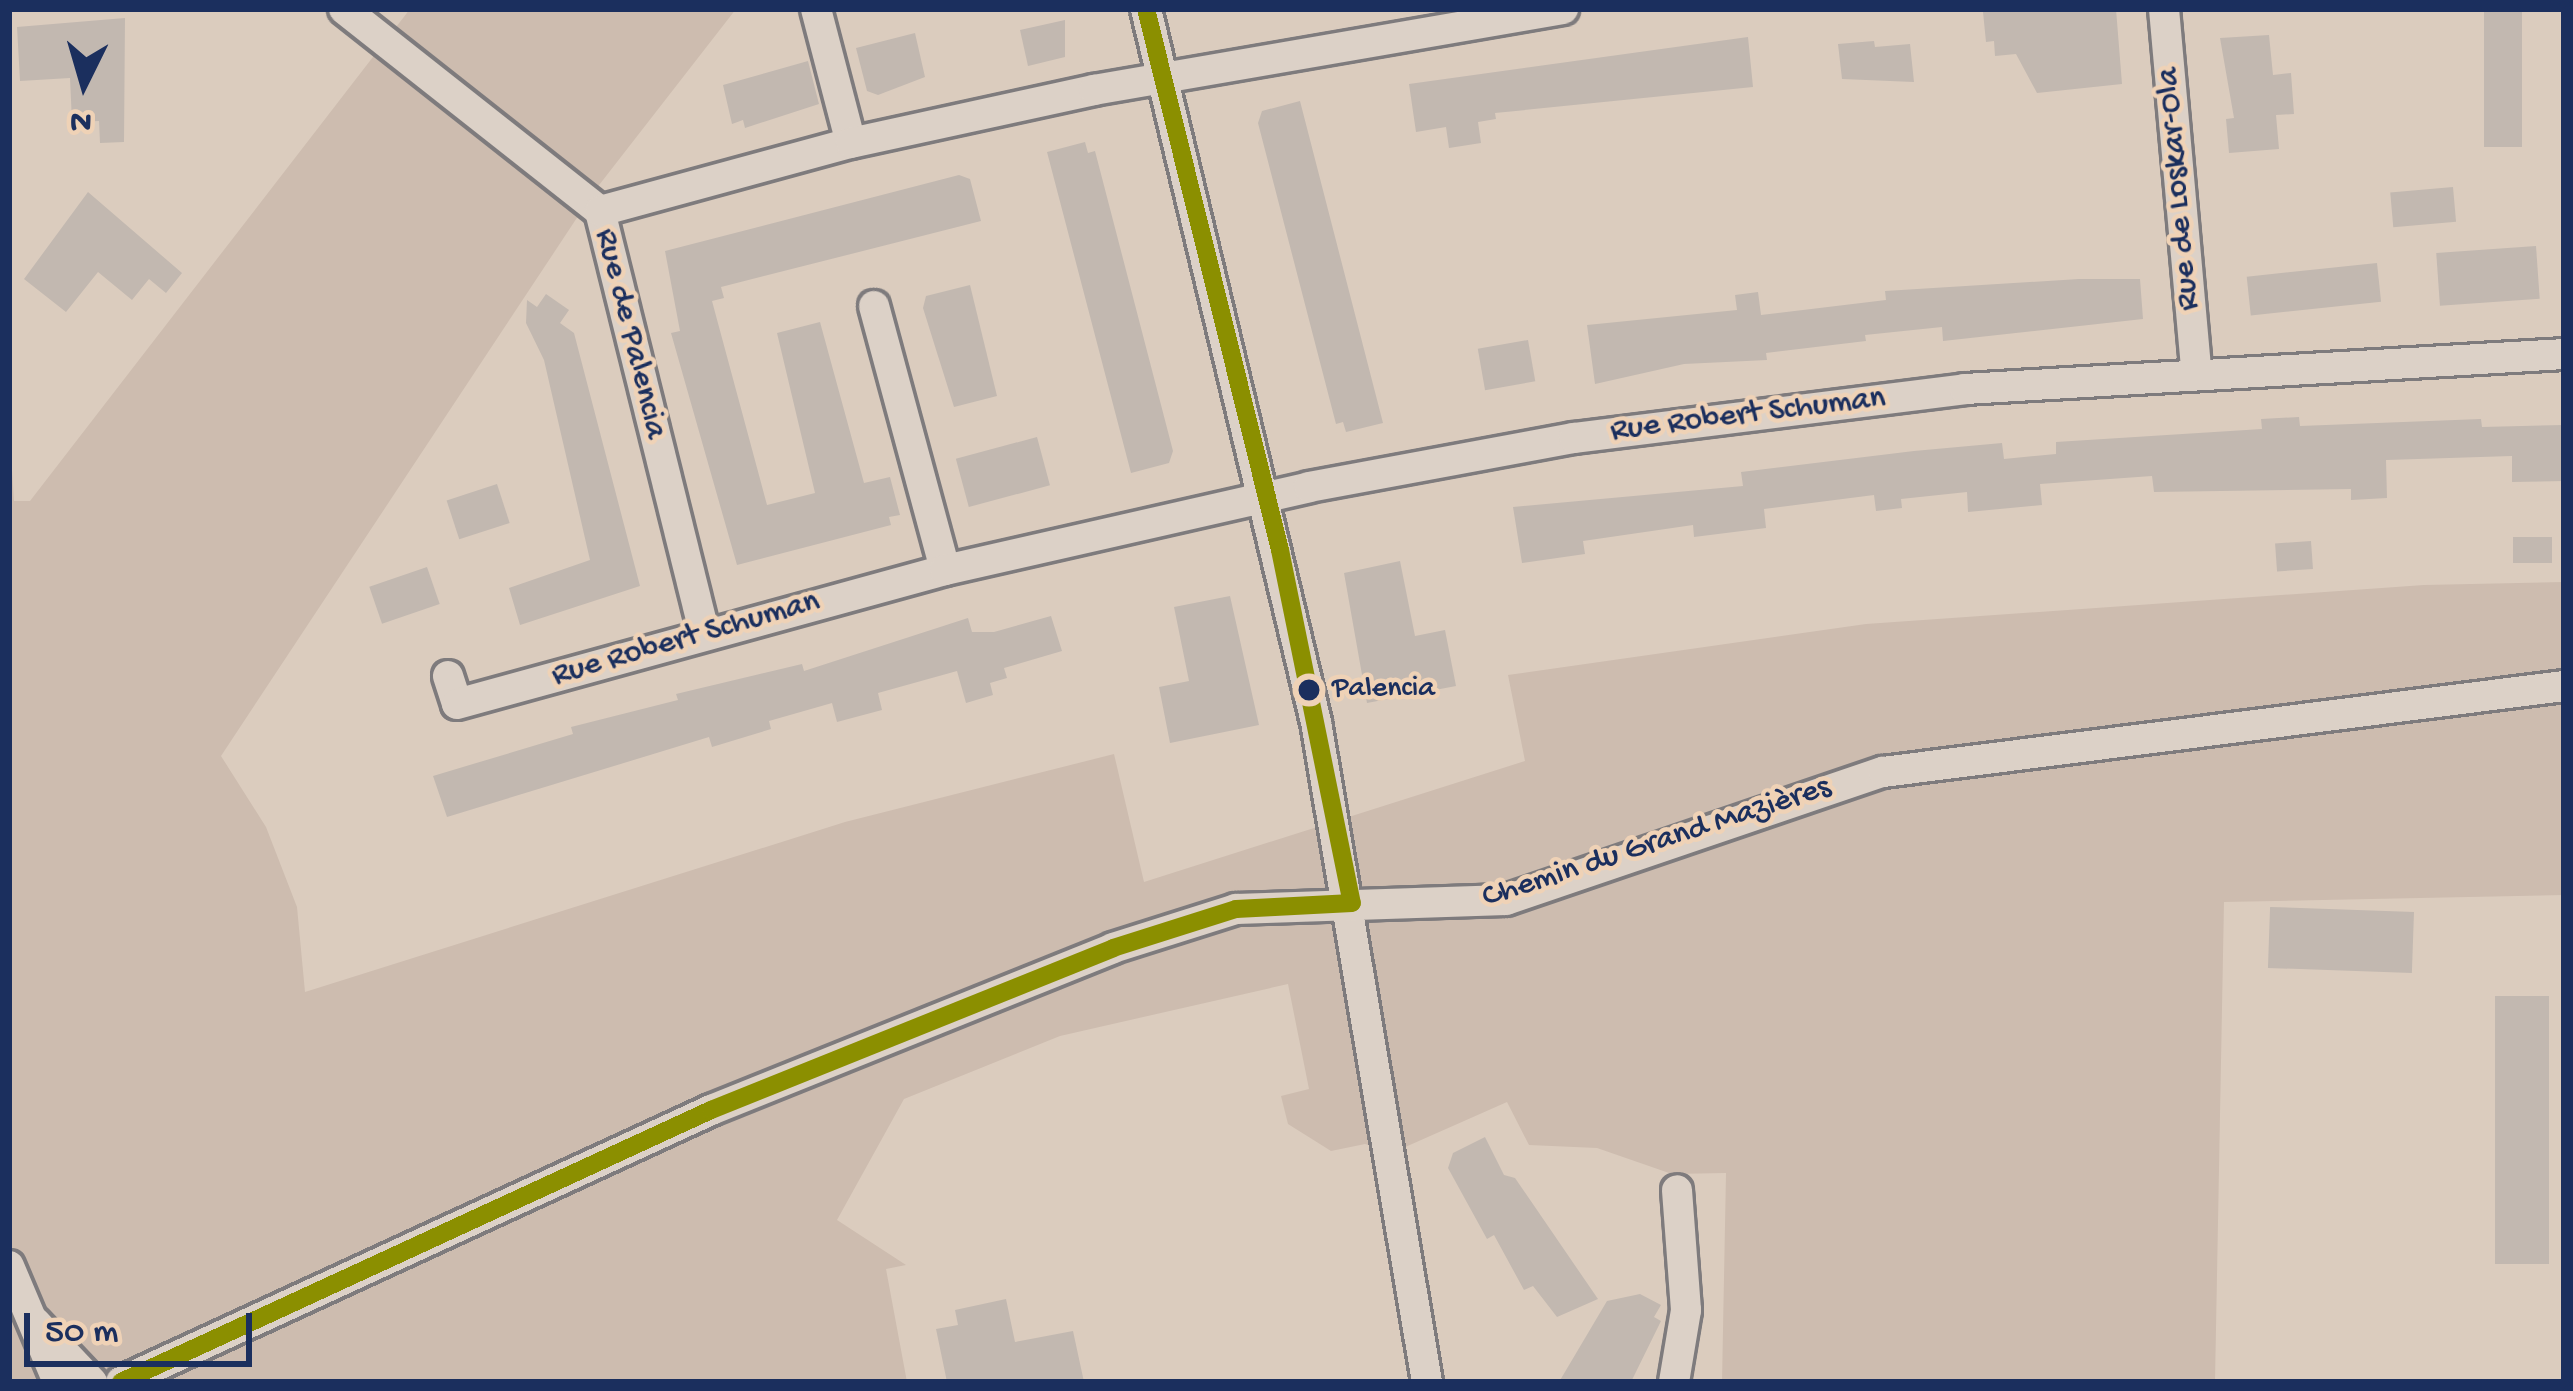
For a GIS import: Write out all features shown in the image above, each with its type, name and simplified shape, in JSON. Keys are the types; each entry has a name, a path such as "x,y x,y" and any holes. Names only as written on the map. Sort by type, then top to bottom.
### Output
{"street":[{"name":"Rue de Palencia","path":"344,9 600,211 704,632"},
{"path":"816,9 851,143"},
{"path":"1146,9 1267,497 1352,903 1427,1382"},
{"path":"600,211 851,143 1160,79 1563,9"},
{"name":"Rue de Loskar-Ola","path":"2164,9 2196,370"},
{"path":"874,306 945,570"},
{"name":"Rue Robert Schuman","path":"448,676 457,704 704,632 945,570 1267,497 1771,411 2196,370 2564,354"},
{"name":"Chemin du Grand Mazières","path":"121,1382 711,1110 1113,949 1253,906 1459,907 1506,900 1818,789 1941,761 2564,686"},
{"path":"1674,1382 1686,1310 1677,1190"},
{"path":"9,1266 58,1382"},
{"path":"34,1322 92,1382"}],"shaded area":[{"path":"410,9 736,9 596,189 221,756 266,827 297,907 305,992 845,822 1114,754 1144,882 1525,761 1508,675 1866,624 2424,585 2564,582 2564,895 2224,902 2215,1382 1722,1382 1726,1173 1672,1174 1597,1148 1529,1145 1507,1102 1394,1152 1365,1144 1331,1151 1288,1124 1281,1096 1309,1089 1288,984 1060,1036 904,1099 837,1220 906,1265 886,1269 907,1382 9,1382 9,424 14,501 30,501"}],"building":[{"path":"2116,9 2122,84 2037,93 2016,54 1995,56 1994,41 1986,42 1983,12"},
{"path":"2484,9 2522,9 2522,147 2484,147"},
{"path":"125,18 124,142 100,143 99,121 72,122 70,78 20,81 17,27"},
{"path":"1065,20 1065,57 1028,66 1020,30"},
{"path":"915,33 925,77 878,95 867,91 856,48"},
{"path":"2269,35 2273,75 2291,73 2294,114 2276,115 2279,149 2229,153 2226,119 2234,118 2220,38"},
{"path":"1748,37 1753,87 1495,113 1496,119 1478,122 1481,143 1449,148 1446,127 1416,132 1409,84"},
{"path":"1874,41 1875,47 1910,44 1914,82 1842,79 1838,44"},
{"path":"808,61 819,104 745,128 743,120 732,124 723,85"},
{"path":"1300,101 1383,423 1346,432 1343,422 1336,424 1258,123 1262,111"},
{"path":"1085,142 1088,153 1095,151 1173,451 1169,463 1131,473 1047,152"},
{"path":"959,175 970,179 981,221 721,287 724,298 712,301 767,505 815,493 777,333 820,322 864,483 890,477 900,515 889,517 891,525 737,565 671,333 680,331 665,251"},
{"path":"2453,187 2456,222 2393,227 2390,192"},
{"path":"88,192 182,273 166,293 149,279 132,300 98,272 66,312 24,279"},
{"path":"2536,246 2540,299 2440,306 2436,253"},
{"path":"2377,263 2381,302 2251,315 2247,277"},
{"path":"2140,279 2143,319 1943,341 1942,327 1865,335 1866,341 1766,353 1767,360 1684,364 1595,384 1587,325 1737,310 1735,295 1758,292 1761,315 1886,300 1885,291"},
{"path":"970,285 997,396 954,407 923,308 926,296"},
{"path":"546,294 569,310 560,323 574,333 640,586 520,625 509,588 590,560 544,360 526,323 527,300 537,307"},
{"path":"1528,340 1535,381 1485,390 1478,349"},
{"path":"2299,417 2300,426 2481,419 2482,427 2564,425 2564,481 2512,482 2512,456 2386,460 2387,498 2351,500 2351,489 2154,492 2152,476 2040,484 2042,505 1968,512 1967,492 1901,499 1902,508 1876,511 1874,495 1764,509 1766,528 1694,537 1693,525 1583,541 1585,554 1522,563 1513,507 1743,486 1741,472 1914,451 2002,443 2004,459 2056,454 2056,442 2262,429 2261,419"},
{"path":"1037,437 1050,485 969,507 956,459"},
{"path":"497,484 510,523 459,539 447,500"},
{"path":"2513,537 2552,537 2552,563 2513,563"},
{"path":"2311,541 2313,569 2277,571 2275,544"},
{"path":"1400,561 1415,636 1445,630 1456,686 1367,703 1344,573"},
{"path":"427,567 440,604 382,624 369,587"},
{"path":"1230,596 1259,725 1170,743 1159,687 1189,681 1174,607"},
{"path":"1051,616 1062,651 1004,668 1007,678 990,683 993,695 966,703 957,671 878,693 882,710 837,722 832,703 769,721 771,729 712,747 709,737 447,817 433,776 573,734 571,727 678,700 676,694 802,664 804,671 968,618 972,632 994,632"},
{"path":"2270,907 2414,912 2412,973 2268,968"},
{"path":"2495,996 2549,996 2549,1264 2495,1264"},
{"path":"1485,1137 1504,1175 1515,1178 1598,1299 1557,1317 1533,1286 1524,1290 1494,1235 1487,1239 1448,1168 1453,1153"},
{"path":"1640,1294 1661,1305 1654,1317 1661,1321 1631,1382 1559,1382 1607,1301"},
{"path":"1006,1299 1015,1342 1073,1331 1084,1382 947,1382 936,1329 958,1325 955,1310"}],"transit line":[{"path":"1146,9 1280,550 1352,903"},
{"path":"121,1382 711,1110 1113,948 1236,909 1352,903"}],"place":[{"name":"Palencia","path":"1309,690"}]}
